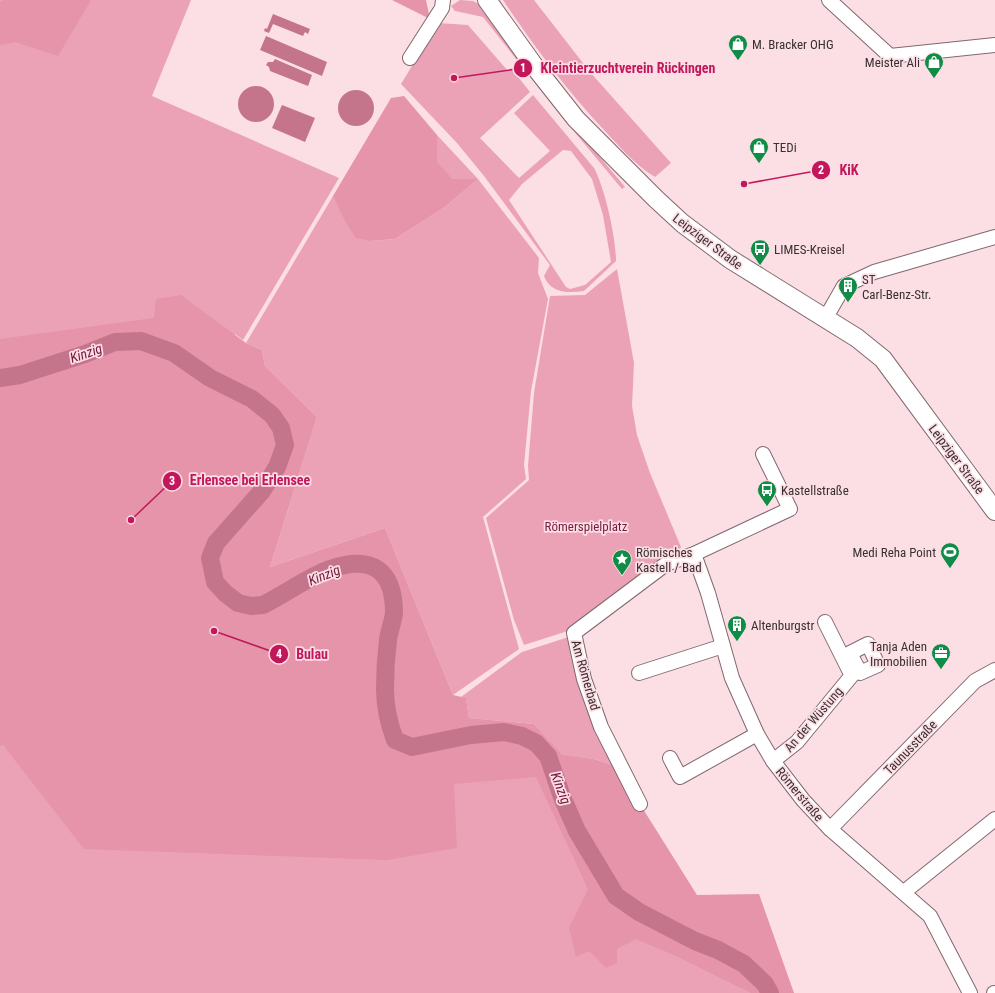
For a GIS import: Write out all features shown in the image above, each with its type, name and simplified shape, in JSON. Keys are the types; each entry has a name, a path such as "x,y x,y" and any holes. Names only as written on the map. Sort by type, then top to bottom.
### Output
{"main road":[{"name":"Leipziger Straße","path":"487,0 535,67 572,113 656,199 682,223 730,259 857,338 883,359 995,511"}],"street":[{"path":"829,0 890,56 995,45"},
{"path":"410,58 446,3"},
{"path":"825,319 844,286 874,272 992,242"},
{"path":"694,554 790,509 763,454"},
{"name":"Römerstraße","path":"694,554 732,678 757,734 773,761 803,800 830,829 930,916 970,993"},
{"name":"Am Römerbad","path":"640,804 601,728 584,679 574,633 666,564 694,554"},
{"name":"An der Wüstung","path":"773,761 797,742 854,672 825,622"},
{"path":"639,673 723,646"},
{"name":"Taunusstraße","path":"830,829 975,681 995,670"},
{"path":"670,758 680,777 757,734"},
{"path":"904,892 995,819"}],"green space":[{"path":"0,0 191,0 152,96 339,178 243,340 235,334 244,549 411,718 551,743 534,724 469,718 466,699 461,697 522,652 572,636 616,766 594,759 565,756 591,790 794,993 0,993"},
{"path":"460,0 473,1 479,4 559,108 625,187 622,189 557,111 483,17 455,11 451,6"},
{"path":"503,0 534,0 590,72 671,163 655,177 628,155 590,115 564,83"},
{"path":"438,23 468,25 508,71 511,68 530,92 480,138 519,178 550,151 514,113 533,95 594,168 602,188 609,213 616,251 616,261 584,291 566,292 551,286 544,276 550,265 484,176 457,143 401,84","holes":["563,150 571,151 592,179 603,215 611,262 585,285 570,289 566,287 509,200 522,184"]},
{"path":"437,135 478,179 453,179 436,162"},
{"path":"478,179 539,258 538,273 548,299 531,391 524,465 526,479 483,517 519,649 453,695 385,528 270,567 317,417 265,366 262,350 246,343 333,196 371,241 395,239 445,207"},
{"name":"Römerspielplatz","path":"617,269 634,363 632,406 637,435 650,473 681,547 677,555 571,630 524,645 514,620 486,518 529,480 528,466 534,393 550,296 585,295"}],"shaded area":[{"path":"4,0 91,0 58,56 15,42 0,45 0,2"},
{"path":"392,0 426,0 430,19"},
{"path":"273,14 310,29 308,34 305,32 303,36 273,24 269,33 264,31 265,28 267,29"},
{"path":"266,36 327,62 322,76 260,50"},
{"path":"275,59 312,75 308,86 270,71 269,67 266,65 268,62 273,62"},
{"path":"260,86 269,91 273,97 273,111 269,117 260,122 252,122 243,117 239,111 238,100 243,91 249,87"},
{"path":"360,90 369,95 373,101 373,115 369,121 360,126 352,126 343,121 339,115 338,104 343,95 349,91"},
{"path":"404,96 437,135 437,162 453,179 478,179 445,207 395,239 371,241 356,238 345,221 333,196 391,98"},
{"path":"282,105 315,118 305,142 272,128"},
{"path":"181,295 246,343 262,350 265,366 317,417 270,567 385,528 453,695 466,698 469,718 534,724 562,755 594,759 616,766 697,895 759,894 794,993 751,993 676,956 636,939 617,949 617,963 606,968 589,951 576,957 569,928 588,889 536,777 454,784 457,848 387,860 84,849 3,745 0,746 0,339 154,318 156,299"}],"waterway":[{"name":"Kinzig","path":"0,378 20,375 85,354 115,342 141,341 174,353 210,378 252,399 272,415 281,428 285,445 277,467 262,491 216,543 210,558 215,582 225,593 238,603 251,606 263,605 313,576 330,569 345,565 357,564 368,565 377,569 385,576 390,586 393,598 394,613 388,640 385,689 388,715 395,740 412,747 471,735 504,732 522,736 536,743 548,756 562,797 577,831 616,896 639,912 744,964 765,984 770,993"}],"place":[{"name":"M. Bracker OHG","path":"738,61"},
{"name":"Kleintierzuchtverein Rückingen","path":"454,78"},
{"name":"Meister Ali","path":"934,79"},
{"name":"TEDi","path":"759,164"},
{"name":"KiK","path":"744,184"},
{"name":"LIMES-Kreisel","path":"760,266"},
{"name":"ST Carl-Benz-Str.","path":"848,303"},
{"name":"Kastellstraße","path":"767,507"},
{"name":"Erlensee bei Erlensee","path":"131,520"},
{"name":"Medi Reha Point","path":"950,569"},
{"name":"Römisches Kastell / Bad","path":"622,576"},
{"name":"Bulau","path":"214,631"},
{"name":"Altenburgstr","path":"737,642"},
{"name":"Tanja Aden Immobilien","path":"941,670"}]}
